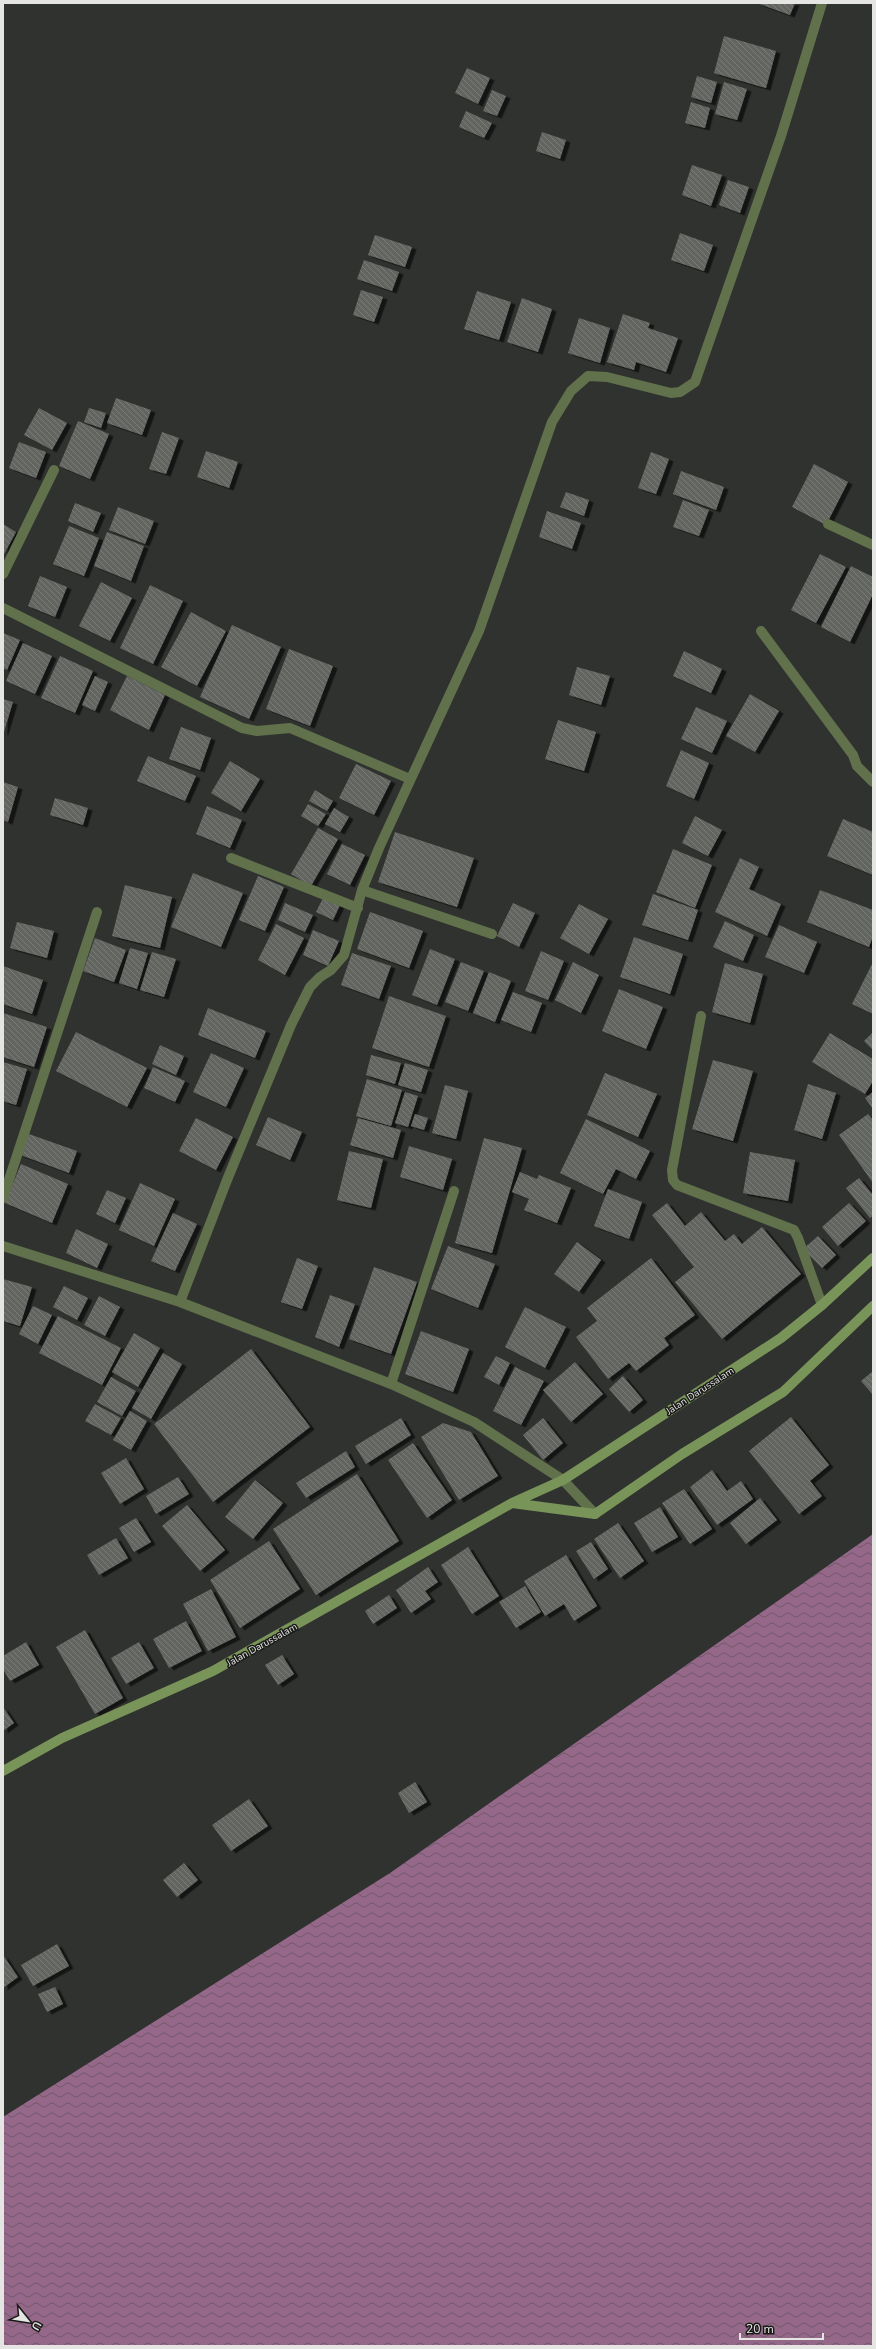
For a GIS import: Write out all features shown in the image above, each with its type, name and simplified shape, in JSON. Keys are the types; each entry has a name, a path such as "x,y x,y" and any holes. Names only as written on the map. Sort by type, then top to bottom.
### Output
{"street":[{"path":"180,1302 227,1180 291,1026 310,987 320,977 331,970 344,955 362,890 410,779 478,631 552,422 571,391 588,376 607,377 671,393 680,392 695,382 781,136 822,3"},
{"path":"3,574 54,470"},
{"path":"828,524 873,545"},
{"path":"3,608 242,728 257,731 290,728 410,779"},
{"path":"761,631 853,756 857,766 873,782"},
{"path":"231,858 358,908"},
{"path":"362,890 492,934"},
{"path":"3,1198 97,912"},
{"path":"701,1016 672,1170 673,1180 677,1185 794,1230 822,1305"},
{"path":"391,1384 454,1191"},
{"path":"3,1246 180,1302 391,1384 474,1422 563,1480 595,1514"},
{"name":"Jalan Darussalam","path":"3,1771 62,1738 213,1671 512,1503 563,1480 781,1338 822,1305 873,1258"},
{"path":"512,1503 595,1514 682,1454 783,1392 873,1306"}],"water":[{"path":"873,1534 873,2346 3,2346 3,2117 390,1873"}],"building":[{"path":"757,3 795,3 790,15"},
{"path":"724,36 776,51 766,88 714,73"},
{"path":"467,68 490,78 478,104 455,93"},
{"path":"697,76 717,82 711,103 691,97"},
{"path":"724,82 747,89 737,120 715,114"},
{"path":"492,90 506,96 497,116 483,111"},
{"path":"691,102 710,108 705,128 685,123"},
{"path":"466,111 492,123 484,138 459,127"},
{"path":"542,132 566,140 560,159 536,151"},
{"path":"692,165 722,175 711,206 682,195"},
{"path":"728,180 749,187 740,213 719,205"},
{"path":"680,233 713,245 704,271 671,260"},
{"path":"375,235 412,247 405,267 368,255"},
{"path":"364,260 399,272 392,291 357,279"},
{"path":"361,290 383,297 374,322 353,315"},
{"path":"477,291 511,302 499,340 464,329"},
{"path":"522,298 552,309 538,352 507,342"},
{"path":"623,314 650,323 648,328 678,338 666,372 636,362 634,370 607,362"},
{"path":"579,318 610,328 600,363 568,353"},
{"path":"116,398 151,410 142,435 107,423"},
{"path":"39,408 67,423 52,450 24,435"},
{"path":"89,408 106,413 101,428 84,422"},
{"path":"78,421 109,434 90,479 59,466"},
{"path":"162,432 179,438 166,474 149,469"},
{"path":"19,442 46,452 36,478 9,468"},
{"path":"206,451 238,462 229,488 197,477"},
{"path":"651,452 669,459 656,494 638,488"},
{"path":"814,464 848,482 826,525 792,507"},
{"path":"681,471 724,487 716,510 673,494"},
{"path":"566,492 589,500 584,516 560,507"},
{"path":"683,500 709,510 699,536 673,527"},
{"path":"75,503 101,513 93,532 68,521"},
{"path":"118,507 154,521 145,544 109,530"},
{"path":"547,511 581,523 572,549 539,537"},
{"path":"3,524 16,532 3,556"},
{"path":"69,526 99,538 84,576 53,564"},
{"path":"107,532 144,546 131,581 94,566"},
{"path":"820,554 846,567 816,623 791,610"},
{"path":"851,566 873,577 873,594 850,642 821,627"},
{"path":"40,576 67,587 55,617 28,606"},
{"path":"101,582 132,598 110,641 79,626"},
{"path":"150,585 183,601 153,664 120,648"},
{"path":"191,612 226,631 197,686 161,667"},
{"path":"232,625 281,647 249,719 200,697"},
{"path":"3,633 20,640 7,670 3,668"},
{"path":"23,643 52,656 35,694 6,681"},
{"path":"289,649 333,666 310,726 266,709"},
{"path":"684,651 722,669 711,693 673,676"},
{"path":"60,656 93,671 75,713 41,698"},
{"path":"577,667 610,676 601,705 569,695"},
{"path":"95,676 108,682 95,711 82,705"},
{"path":"127,676 165,695 149,730 110,710"},
{"path":"750,694 779,711 755,752 726,736"},
{"path":"3,699 13,702 3,735"},
{"path":"696,707 727,721 712,753 681,739"},
{"path":"558,720 596,732 584,771 545,759"},
{"path":"181,727 211,738 200,770 169,759"},
{"path":"681,750 709,763 694,799 666,786"},
{"path":"148,756 196,776 185,801 137,781"},
{"path":"230,761 260,779 241,811 211,793"},
{"path":"356,764 391,781 374,815 339,798"},
{"path":"3,782 18,787 8,822 3,820"},
{"path":"315,790 333,801 327,811 309,801"},
{"path":"55,798 88,808 83,825 50,815"},
{"path":"308,804 326,814 318,826 301,816"},
{"path":"207,806 242,820 230,848 196,834"},
{"path":"334,808 349,817 340,832 325,824"},
{"path":"695,816 722,830 708,856 682,843"},
{"path":"843,819 873,832 873,875 827,856"},
{"path":"318,828 338,839 311,886 291,874"},
{"path":"395,832 474,858 457,907 378,882"},
{"path":"342,844 365,855 350,885 327,874"},
{"path":"673,849 712,865 695,908 656,892"},
{"path":"740,858 759,867 749,889 781,904 767,936 715,912"},
{"path":"193,873 243,893 221,947 171,927"},
{"path":"258,876 284,887 265,931 239,920"},
{"path":"125,885 172,897 160,948 112,936"},
{"path":"820,890 873,910 873,936 869,947 807,922"},
{"path":"653,894 698,910 688,940 642,925"},
{"path":"323,898 340,905 333,920 316,912"},
{"path":"285,903 313,915 305,932 278,920"},
{"path":"513,903 535,913 519,947 497,936"},
{"path":"579,904 608,919 589,954 560,938"},
{"path":"370,912 423,931 409,968 357,949"},
{"path":"725,921 754,935 743,961 713,947"},
{"path":"17,922 54,931 47,958 10,948"},
{"path":"276,924 304,938 285,975 258,960"},
{"path":"779,925 817,942 804,973 765,957"},
{"path":"313,930 339,941 328,966 303,955"},
{"path":"634,937 683,954 670,994 620,977"},
{"path":"95,938 126,950 114,982 83,971"},
{"path":"130,948 148,953 137,989 119,983"},
{"path":"430,949 455,959 437,1005 412,995"},
{"path":"541,951 564,961 548,1000 525,991"},
{"path":"152,952 176,959 164,997 140,990"},
{"path":"352,953 391,966 379,999 341,985"},
{"path":"461,962 484,971 468,1011 445,1002"},
{"path":"573,962 599,975 581,1013 555,1000"},
{"path":"873,962 873,1014 852,1004"},
{"path":"725,963 763,974 750,1023 712,1012"},
{"path":"3,966 43,980 32,1014 3,1004"},
{"path":"489,972 511,981 495,1022 473,1013"},
{"path":"619,989 663,1007 646,1049 602,1031"},
{"path":"513,992 542,1003 531,1032 501,1020"},
{"path":"389,996 446,1016 429,1067 372,1048"},
{"path":"208,1008 266,1031 255,1058 198,1035"},
{"path":"3,1013 47,1027 34,1067 3,1057"},
{"path":"76,1032 147,1068 127,1107 56,1071"},
{"path":"873,1032 873,1050 864,1041"},
{"path":"830,1033 873,1059 873,1081 865,1094 812,1062"},
{"path":"160,1045 184,1056 176,1075 152,1064"},
{"path":"211,1053 244,1068 226,1107 193,1092"},
{"path":"371,1055 401,1063 395,1084 366,1075"},
{"path":"713,1060 753,1071 733,1141 692,1129"},
{"path":"3,1062 27,1069 16,1105 3,1101"},
{"path":"405,1063 428,1070 421,1092 398,1085"},
{"path":"153,1067 185,1081 175,1102 144,1088"},
{"path":"605,1073 657,1094 638,1137 587,1115"},
{"path":"367,1079 402,1090 391,1126 356,1116"},
{"path":"808,1084 836,1093 822,1139 794,1130"},
{"path":"445,1085 468,1091 456,1139 432,1133"},
{"path":"405,1092 418,1096 408,1127 395,1123"},
{"path":"873,1092 873,1109 865,1098"},
{"path":"415,1114 428,1118 424,1130 411,1126"},
{"path":"868,1114 873,1120 873,1183 839,1135"},
{"path":"268,1117 302,1132 290,1160 256,1145"},
{"path":"196,1118 233,1137 216,1170 179,1151"},
{"path":"358,1118 401,1130 393,1158 350,1145"},
{"path":"586,1119 650,1151 636,1179 616,1169 603,1194 560,1173"},
{"path":"26,1133 77,1151 69,1173 18,1154"},
{"path":"484,1138 522,1148 492,1253 455,1243"},
{"path":"409,1146 452,1159 443,1190 400,1177"},
{"path":"349,1151 383,1159 371,1208 337,1200"},
{"path":"750,1152 795,1160 788,1201 743,1193"},
{"path":"21,1164 68,1184 52,1223 5,1203"},
{"path":"520,1172 537,1179 539,1175 571,1188 557,1223 524,1210 529,1199 512,1192"},
{"path":"859,1178 873,1195 873,1216 870,1218 846,1188"},
{"path":"140,1183 175,1199 154,1246 119,1230"},
{"path":"608,1189 642,1202 629,1239 594,1226"},
{"path":"107,1190 126,1198 115,1223 96,1214"},
{"path":"667,1203 685,1226 701,1212 725,1241 734,1234 742,1244 762,1227 801,1274 722,1339 675,1282 694,1267 652,1215"},
{"path":"849,1203 866,1221 838,1246 822,1227"},
{"path":"173,1213 197,1224 175,1271 151,1261"},
{"path":"76,1229 108,1244 97,1268 66,1253"},
{"path":"818,1236 836,1255 822,1268 803,1249"},
{"path":"577,1242 601,1260 579,1292 554,1274"},
{"path":"448,1246 495,1264 478,1308 431,1289"},
{"path":"297,1258 318,1266 302,1309 281,1302"},
{"path":"651,1258 695,1315 664,1338 669,1345 636,1371 629,1363 608,1379 576,1337 597,1321 587,1308"},
{"path":"374,1267 417,1282 391,1354 349,1339"},
{"path":"3,1279 32,1287 20,1326 3,1321"},
{"path":"64,1286 88,1298 77,1320 53,1307"},
{"path":"330,1295 355,1304 339,1347 315,1337"},
{"path":"99,1296 120,1307 105,1336 84,1325"},
{"path":"33,1306 52,1315 38,1344 19,1334"},
{"path":"525,1307 566,1327 545,1368 505,1347"},
{"path":"58,1316 121,1348 102,1385 39,1353"},
{"path":"421,1331 469,1349 453,1392 405,1374"},
{"path":"134,1333 160,1348 138,1387 112,1372"},
{"path":"251,1349 310,1427 213,1502 154,1424"},
{"path":"163,1353 182,1364 151,1419 132,1408"},
{"path":"496,1356 510,1363 499,1385 484,1377"},
{"path":"575,1362 603,1394 571,1422 543,1390"},
{"path":"515,1367 544,1381 521,1425 493,1411"},
{"path":"873,1371 873,1395 861,1381"},
{"path":"623,1376 643,1400 629,1412 609,1389"},
{"path":"111,1377 136,1391 122,1416 97,1402"},
{"path":"95,1404 121,1418 111,1435 85,1421"},
{"path":"130,1411 147,1421 131,1450 113,1440"},
{"path":"791,1417 829,1465 810,1481 822,1496 799,1514 749,1451"},
{"path":"401,1418 411,1435 366,1464 355,1446"},
{"path":"543,1418 563,1443 543,1460 523,1435"},
{"path":"443,1423 471,1432 498,1476 459,1500 421,1437"},
{"path":"413,1443 452,1500 427,1518 388,1460"},
{"path":"346,1451 355,1467 306,1498 296,1483"},
{"path":"126,1458 144,1489 120,1504 101,1473"},
{"path":"712,1470 727,1491 741,1481 753,1499 717,1525 690,1487"},
{"path":"357,1474 399,1541 316,1595 273,1529"},
{"path":"178,1477 189,1494 156,1514 146,1496"},
{"path":"255,1480 283,1503 253,1539 225,1517"},
{"path":"684,1489 712,1529 690,1544 662,1503"},
{"path":"760,1498 777,1520 746,1544 730,1523"},
{"path":"187,1505 225,1550 200,1571 162,1526"},
{"path":"660,1507 678,1537 652,1552 634,1523"},
{"path":"136,1518 151,1542 134,1552 119,1528"},
{"path":"618,1523 644,1561 620,1578 594,1539"},
{"path":"116,1538 128,1558 99,1575 87,1555"},
{"path":"269,1541 300,1589 240,1628 210,1580"},
{"path":"591,1542 608,1569 594,1579 576,1551"},
{"path":"468,1547 499,1596 472,1614 441,1565"},
{"path":"566,1555 597,1606 574,1621 564,1604 545,1616 524,1581"},
{"path":"428,1567 438,1582 425,1591 431,1599 411,1613 396,1590"},
{"path":"525,1586 541,1612 516,1628 499,1602"},
{"path":"211,1589 236,1637 208,1651 183,1604"},
{"path":"389,1595 397,1608 373,1624 365,1611"},
{"path":"186,1621 202,1651 169,1668 153,1639"},
{"path":"85,1630 123,1698 95,1714 56,1647"},
{"path":"26,1642 39,1665 10,1681 3,1669 3,1656"},
{"path":"139,1642 154,1668 126,1684 111,1658"},
{"path":"282,1655 294,1674 278,1685 265,1665"},
{"path":"3,1707 14,1723 3,1731"},
{"path":"415,1782 427,1802 409,1813 398,1793"},
{"path":"249,1799 268,1826 231,1851 212,1825"},
{"path":"184,1863 198,1880 177,1897 163,1880"},
{"path":"57,1944 69,1966 33,1986 21,1965"},
{"path":"3,1955 18,1977 3,1988"},
{"path":"55,1987 63,2004 47,2012 38,1994"}]}
